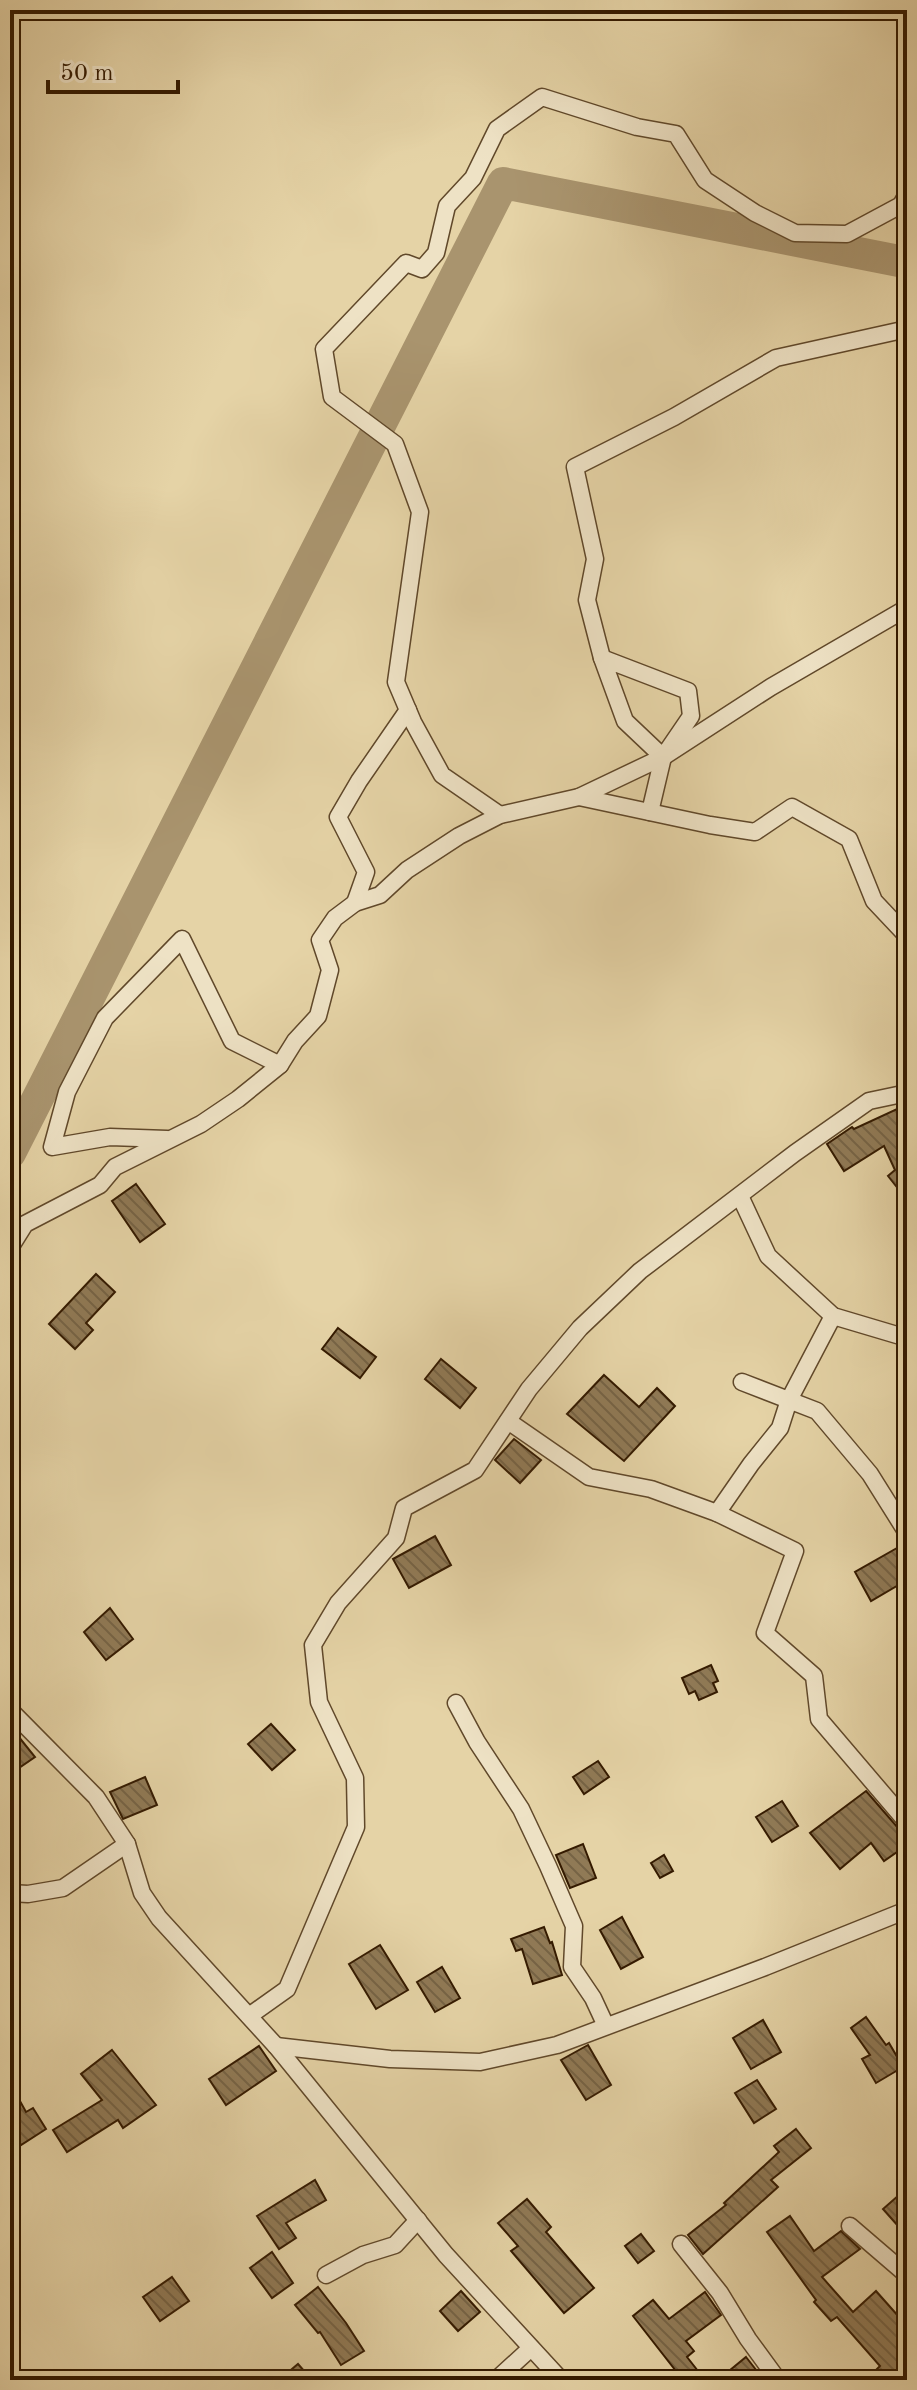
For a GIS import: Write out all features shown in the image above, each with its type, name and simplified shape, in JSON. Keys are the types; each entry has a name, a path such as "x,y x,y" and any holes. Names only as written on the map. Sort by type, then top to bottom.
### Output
{"street":[{"path":"500,815 442,775 396,682 420,512 395,444 332,397 324,349 406,263 422,269 436,253 447,206 473,178 497,129 542,97 637,127 676,134 705,180 755,213 795,233 847,234 901,205 907,194"},
{"path":"663,757 625,721 602,658 587,600 595,559 575,467 674,417 776,358 907,329"},
{"path":"10,1248 25,1224 100,1185 115,1167 201,1124 280,1065 295,1041 318,1016 330,970 320,940 335,918 355,903 380,895 407,870 500,815 579,797 663,757 771,687 907,608"},
{"path":"602,658 688,691 691,716 663,757 650,812"},
{"path":"355,903 366,872 338,817 408,710"},
{"path":"579,797 755,832 792,807 849,839 874,901 907,936"},
{"path":"170,1140 110,1137 52,1147 67,1092 105,1018 182,939 232,1041 280,1065"},
{"path":"249,2016 287,1989 356,1827 355,1778 319,1702 313,1645 338,1603 396,1538 404,1508 475,1470 529,1389 590,1319 640,1271 869,1101 907,1093"},
{"path":"740,1196 768,1256 833,1316 907,1338"},
{"path":"717,1513 780,1428 789,1400 833,1316"},
{"path":"742,1382 817,1411 870,1474 907,1533"},
{"path":"508,1421 589,1477 651,1489 717,1513 795,1551 765,1633 814,1676 819,1719 906,1821"},
{"path":"456,1703 477,1742 521,1809 548,1866 574,1926 572,1967 593,1998 606,2026"},
{"path":"10,1710 96,1797 127,1844 142,1893 159,1918 276,2046 446,2255 561,2380"},
{"path":"10,1893 28,1894 63,1888 127,1844"},
{"path":"276,2046 390,2059 480,2062 557,2045 907,1910"},
{"path":"326,2275 363,2255 395,2245 418,2220"},
{"path":"850,2226 907,2275"},
{"path":"681,2244 720,2293 778,2380"},
{"path":"496,2380 531,2348"}],"building":[{"path":"897,1109 907,1131 907,1200 888,1176 895,1170 884,1146 844,1171 827,1144 852,1127 854,1129"},
{"path":"136,1184 165,1224 140,1242 112,1201"},
{"path":"96,1274 115,1292 86,1323 93,1330 75,1349 49,1324"},
{"path":"338,1328 376,1357 360,1378 322,1349"},
{"path":"441,1359 476,1388 460,1408 425,1379"},
{"path":"604,1375 639,1407 657,1388 675,1406 624,1461 567,1414"},
{"path":"514,1439 541,1460 520,1483 495,1460"},
{"path":"435,1536 451,1565 409,1588 393,1559"},
{"path":"897,1548 907,1564 907,1580 871,1601 855,1572"},
{"path":"110,1608 133,1639 106,1660 84,1632"},
{"path":"711,1665 718,1681 713,1683 717,1692 699,1700 695,1691 689,1694 682,1678"},
{"path":"271,1724 295,1750 272,1770 248,1744"},
{"path":"10,1726 35,1757 10,1774"},
{"path":"598,1761 609,1777 584,1794 573,1777"},
{"path":"145,1777 157,1805 123,1819 110,1792"},
{"path":"866,1791 905,1832 907,1845 884,1861 871,1843 840,1869 810,1833"},
{"path":"782,1801 798,1826 772,1842 756,1817"},
{"path":"583,1844 596,1878 570,1888 556,1855"},
{"path":"664,1855 673,1871 660,1878 651,1863"},
{"path":"622,1917 643,1957 621,1969 600,1930"},
{"path":"544,1927 562,1975 533,1984 522,1949 516,1951 511,1939"},
{"path":"380,1945 408,1990 376,2009 349,1964"},
{"path":"442,1967 460,1998 435,2012 417,1982"},
{"path":"866,2017 886,2045 889,2043 903,2067 876,2083 862,2059 870,2055 851,2028"},
{"path":"763,2020 781,2052 751,2069 733,2038"},
{"path":"588,2045 611,2085 586,2100 561,2060"},
{"path":"259,2046 276,2071 226,2105 209,2079"},
{"path":"112,2050 156,2105 123,2128 118,2120 67,2152 53,2130 102,2100 81,2074"},
{"path":"757,2080 776,2109 754,2123 735,2093"},
{"path":"10,2083 26,2112 33,2108 46,2129 21,2145 10,2127"},
{"path":"796,2129 811,2148 771,2180 778,2187 703,2254 688,2235 726,2205 724,2203 779,2152 774,2146"},
{"path":"315,2180 326,2200 286,2223 296,2238 279,2249 257,2216"},
{"path":"907,2188 907,2236 883,2209"},
{"path":"527,2199 551,2227 546,2232 594,2288 564,2313 511,2251 518,2246 498,2223"},
{"path":"790,2216 814,2251 841,2231 860,2249 822,2277 853,2312 876,2291 907,2326 907,2374 901,2380 866,2380 880,2366 837,2317 831,2321 814,2302 816,2300 767,2232"},
{"path":"641,2234 654,2251 638,2263 625,2246"},
{"path":"272,2252 293,2283 272,2298 250,2268"},
{"path":"172,2277 189,2301 160,2321 143,2297"},
{"path":"318,2287 364,2351 341,2365 320,2332 295,2305"},
{"path":"461,2291 480,2312 458,2331 440,2311"},
{"path":"705,2292 721,2315 686,2341 694,2351 687,2357 705,2380 683,2380 633,2316 653,2300 669,2319"},
{"path":"746,2357 764,2380 718,2380"},
{"path":"298,2364 312,2380 279,2380"}],"waterway":[{"path":"10,1153 503,183 904,262 907,258"}]}
